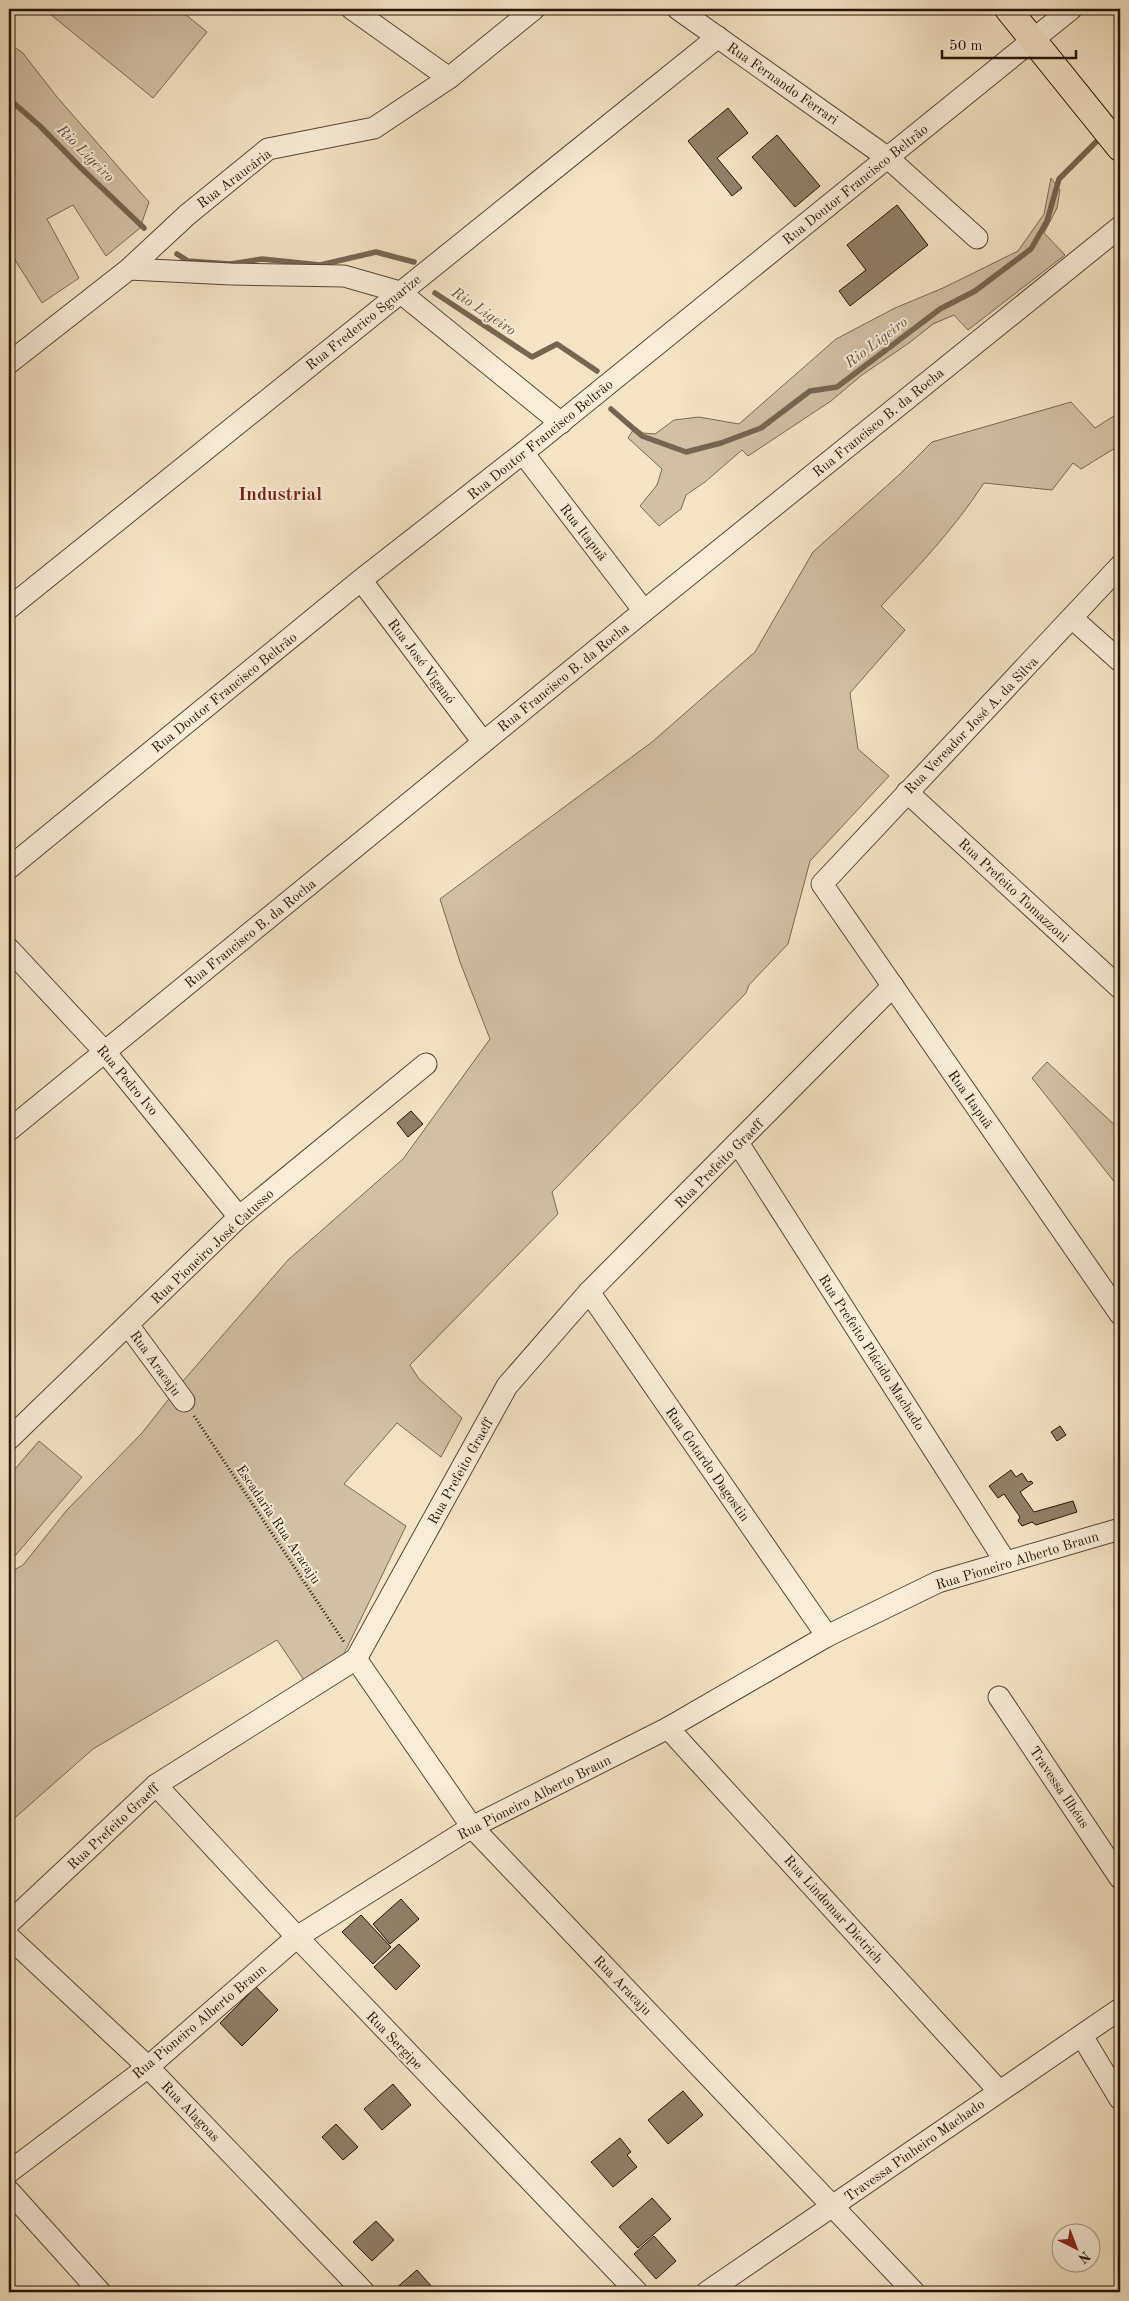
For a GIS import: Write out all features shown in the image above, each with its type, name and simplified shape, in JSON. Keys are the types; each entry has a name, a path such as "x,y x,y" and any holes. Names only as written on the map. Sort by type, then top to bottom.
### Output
{"main road":[{"path":"1008,9 1120,148"}],"street":[{"path":"352,9 449,78"},
{"name":"Rua Araucária","path":"9,362 129,269 187,215 268,149 374,128 449,78 534,9"},
{"name":"Rua Fernando Ferrari","path":"678,9 888,158 977,238"},
{"name":"Rua Doutor Francisco Beltrão","path":"9,868 361,580 561,423 1071,9"},
{"name":"Rua Frederico Sguarize","path":"9,608 718,37"},
{"name":"Rua Francisco B. da Rocha","path":"9,1130 483,742 1120,226"},
{"path":"129,269 231,274 344,276 400,292 561,423"},
{"name":"Rua Itapuã","path":"523,453 644,611"},
{"name":"Rua Vereador José A. da Silva","path":"822,884 1120,566"},
{"name":"Rua José Viganó","path":"361,580 483,742"},
{"path":"1072,618 1120,661"},
{"name":"Rua Prefeito Tomazzoni","path":"907,792 1120,988"},
{"name":"Rua Itapuã","path":"822,884 1120,1314"},
{"name":"Rua Pedro Ivo","path":"9,949 105,1052 239,1217"},
{"name":"Rua Prefeito Graeff","path":"9,1923 156,1785 356,1659 507,1386 589,1292 893,986"},
{"name":"Rua Pioneiro José Catusso","path":"9,1439 239,1217 426,1064"},
{"name":"Rua Prefeito Plácido Machado","path":"738,1143 1005,1561"},
{"name":"Rua Gotardo Dagostin","path":"589,1292 827,1636"},
{"name":"Rua Aracaju","path":"128,1324 184,1401"},
{"name":"Rua Pioneiro Alberto Braun","path":"9,2172 148,2067 297,1937 472,1827 668,1728 827,1636 938,1582 1120,1529"},
{"name":"Rua Aracaju","path":"356,1659 472,1827 914,2292"},
{"name":"Travessa Ilhéus","path":"999,1696 1120,1878"},
{"name":"Rua Lindomar Dietrich","path":"668,1728 999,2091"},
{"name":"Rua Sergipe","path":"156,1785 297,1937 637,2292"},
{"name":"Rua Alagoas","path":"9,1937 148,2067 364,2292"},
{"name":"Travessa Pinheiro Machado","path":"708,2292 1120,2009"},
{"path":"1082,2036 1120,2099"},
{"path":"9,2191 100,2292"}],"path":[{"name":"Escadaria Rua Aracaju","path":"184,1401 356,1659"}],"shaded area":[{"path":"44,9 179,9 207,32 153,98"},
{"path":"9,44 22,52 57,97 149,202 140,228 106,256 73,205 47,219 79,278 42,303 9,250"},
{"path":"1051,178 1060,190 1057,208 1044,233 1065,255 968,330 954,315 933,324 862,375 831,401 748,456 742,450 705,482 686,495 681,509 659,526 640,506 657,485 662,469 628,438 635,427 643,433 655,434 674,420 699,417 739,424 836,339 895,308 943,288 1018,251 1044,214"},
{"path":"1071,402 1095,428 1120,412 1120,445 1081,469 1073,463 1052,490 984,483 948,532 881,606 905,630 850,693 858,749 889,776 810,861 788,944 749,985 746,993 552,1192 558,1214 410,1365 419,1379 462,1418 441,1457 397,1423 344,1484 406,1526 341,1660 306,1683 277,1640 93,1749 9,1823 9,1573 23,1565 66,1511 142,1433 183,1381 288,1260 403,1159 490,1039 460,962 440,899 652,742 755,652 813,552 900,474 932,442"},
{"path":"1047,1062 1120,1130 1120,1189 1032,1078"},
{"path":"39,1441 82,1477 9,1563 9,1476"}],"building":[{"path":"728,108 748,133 717,158 742,188 732,196 688,141"},
{"path":"777,135 820,186 795,207 752,157"},
{"path":"897,205 928,245 850,306 839,291 866,270 847,245"},
{"path":"411,1111 423,1124 408,1137 397,1123"},
{"path":"1060,1426 1066,1435 1057,1441 1051,1432"},
{"path":"1011,1470 1016,1477 1022,1473 1028,1482 1031,1481 1033,1483 1020,1492 1034,1512 1073,1501 1077,1512 1036,1525 1032,1522 1022,1526 1018,1521 1020,1517 1004,1494 998,1498 989,1486"},
{"path":"401,1899 419,1919 390,1944 373,1924"},
{"path":"361,1915 391,1947 373,1964 342,1932"},
{"path":"399,1944 420,1966 396,1990 374,1967"},
{"path":"256,1987 278,2010 242,2046 220,2023"},
{"path":"393,2084 411,2105 382,2130 364,2109"},
{"path":"683,2091 703,2115 668,2144 648,2120"},
{"path":"336,2124 358,2147 343,2160 322,2137"},
{"path":"620,2138 631,2152 627,2155 637,2167 613,2187 591,2162"},
{"path":"652,2198 671,2219 638,2248 619,2227"},
{"path":"376,2221 394,2240 372,2261 353,2242"},
{"path":"654,2236 676,2261 656,2279 634,2254"},
{"path":"417,2270 433,2288 428,2292 398,2292 395,2289"}],"waterway":[{"name":"Rio Ligeiro","path":"9,99 40,126 144,228"},
{"name":"Rio Ligeiro","path":"611,409 642,436 686,452 721,443 761,428 810,391 837,387 940,309 975,291 1031,249 1047,221 1059,179 1101,137"},
{"path":"177,254 188,261 230,264 262,259 320,265 376,252 414,262"},
{"name":"Rio Ligeiro","path":"435,293 532,357 557,344 597,371"}],"district":[{"name":"Industrial","path":"280,493"}]}
